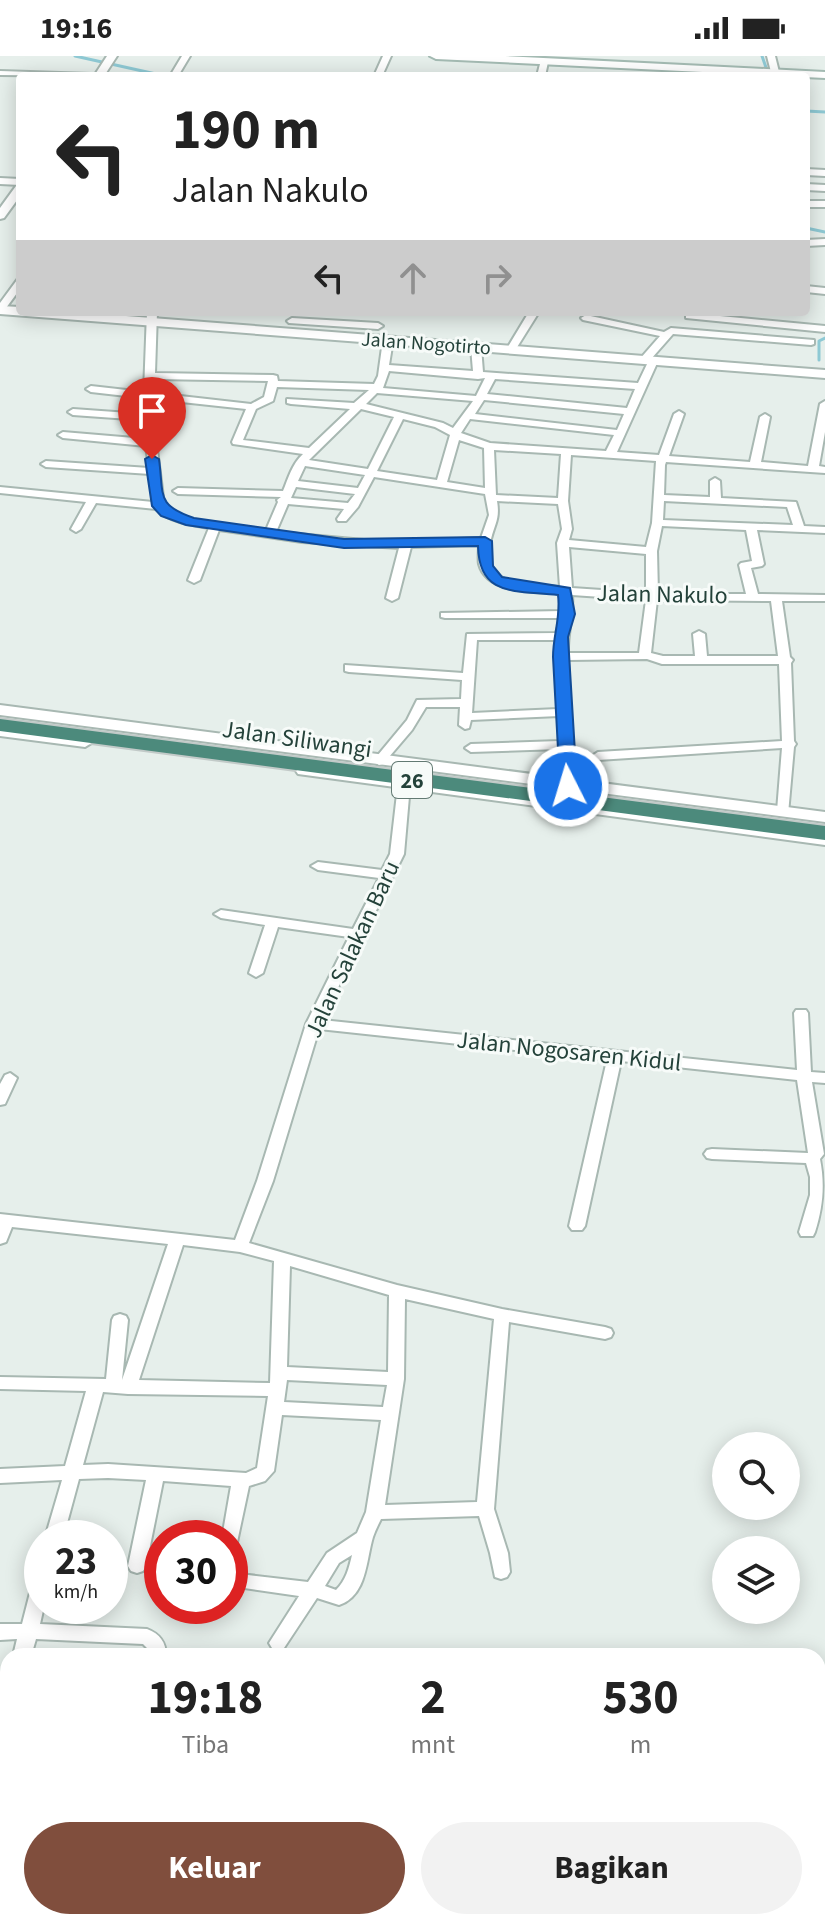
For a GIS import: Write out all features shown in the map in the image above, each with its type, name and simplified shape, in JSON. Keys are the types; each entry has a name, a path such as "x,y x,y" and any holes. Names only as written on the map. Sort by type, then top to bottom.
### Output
{"highway":[{"name":"Jalan Siliwangi","path":"0,712 825,819"},
{"name":"Jalan Siliwangi","path":"0,725 509,797 825,833"}],"main road":[{"path":"436,56 751,72"}],"street":[{"path":"542,72 544,62"},
{"path":"0,216 6,199"},
{"path":"0,310 16,288"},
{"name":"Jalan Nogotirto","path":"126,316 291,322 476,347 825,374"},
{"path":"270,534 301,462 376,388 384,368 380,335 382,316"},
{"path":"511,350 532,316"},
{"path":"610,455 648,360 669,333 690,316"},
{"path":"711,316 825,329"},
{"path":"151,317 148,417 159,506 166,513 215,527 344,544 485,541"},
{"path":"586,318 669,333 811,342"},
{"path":"476,347 478,376"},
{"path":"384,368 640,386"},
{"path":"91,389 252,407 269,399 273,384 273,378 150,376"},
{"path":"441,485 460,424 481,398 491,376"},
{"path":"534,402 543,380"},
{"path":"273,384 376,388 629,411"},
{"path":"291,401 356,406 439,425 489,446 819,470 825,404"},
{"path":"252,407 237,442 312,452"},
{"path":"73,412 148,417"},
{"path":"647,656 644,651 652,597 651,551 660,498 661,459 679,414"},
{"path":"469,416 620,433"},
{"path":"342,519 362,492 399,417"},
{"path":"755,464 765,417"},
{"path":"63,435 150,443"},
{"name":"Jalan Nakulo","path":"489,446 494,515 485,541 485,566 497,581 565,591 652,597 752,595 825,598"},
{"path":"566,452 564,506 567,529 563,543 568,614 561,637 561,657 568,786"},
{"path":"301,462 564,506"},
{"path":"46,464 153,471"},
{"path":"715,481 716,501"},
{"path":"0,490 159,506"},
{"path":"178,491 362,492"},
{"path":"286,493 353,507"},
{"path":"660,498 792,504 799,529"},
{"path":"76,529 93,499"},
{"path":"657,523 825,530"},
{"path":"194,580 215,527"},
{"path":"751,529 758,564 745,565 752,595"},
{"path":"563,543 651,551"},
{"path":"392,598 406,544"},
{"path":"776,597 787,660 790,744 783,811"},
{"path":"445,615 568,614"},
{"path":"699,634 701,659"},
{"path":"466,715 470,642 474,635 561,637"},
{"path":"561,657 787,660"},
{"path":"349,668 469,677"},
{"path":"379,761 390,744 413,724 421,703 466,715 564,712"},
{"path":"0,712 783,811 825,819"},
{"path":"0,731 825,840"},
{"path":"598,756 790,744"},
{"path":"471,748 565,745"},
{"name":"Jalan Salakan Baru","path":"240,1246 265,1181 313,1024 397,854 404,785"},
{"path":"318,866 388,875"},
{"path":"221,914 358,934"},
{"path":"256,973 273,921"},
{"path":"801,1013 804,1075 816,1150 812,1158 819,1176 820,1191 807,1232"},
{"name":"Jalan Nogosaren Kidul","path":"313,1024 825,1078"},
{"path":"577,1226 615,1056"},
{"path":"0,1100 10,1078"},
{"path":"712,1154 812,1158"},
{"path":"0,1238 3,1220 240,1246 397,1291 502,1315 605,1333"},
{"path":"59,1520 73,1471 177,1239"},
{"path":"0,1476 73,1471 241,1480 265,1471 278,1381 282,1260"},
{"path":"248,1582 315,1590 339,1598 348,1592 361,1561 364,1538 375,1512 396,1379 397,1291"},
{"path":"501,1572 499,1553 485,1509 502,1315"},
{"path":"112,1387 120,1320"},
{"path":"0,1383 112,1387 396,1379"},
{"path":"275,1408 390,1414"},
{"path":"137,1566 156,1475"},
{"path":"234,1520 241,1480"},
{"path":"375,1512 485,1509"},
{"path":"278,1643 333,1558 364,1538"},
{"path":"24,1648 31,1624"},
{"path":"0,1632 147,1637 157,1648"}],"waterway":[{"path":"75,56 147,72"},
{"path":"762,56 768,72"},
{"path":"810,111 825,112"},
{"path":"810,229 825,232"},
{"path":"819,360 819,341 825,338"}],"route":[{"path":"152,459 159,506 166,513 191,522 344,544 485,541 485,566 497,581 565,591 568,614 561,637 561,657 568,786"}]}
